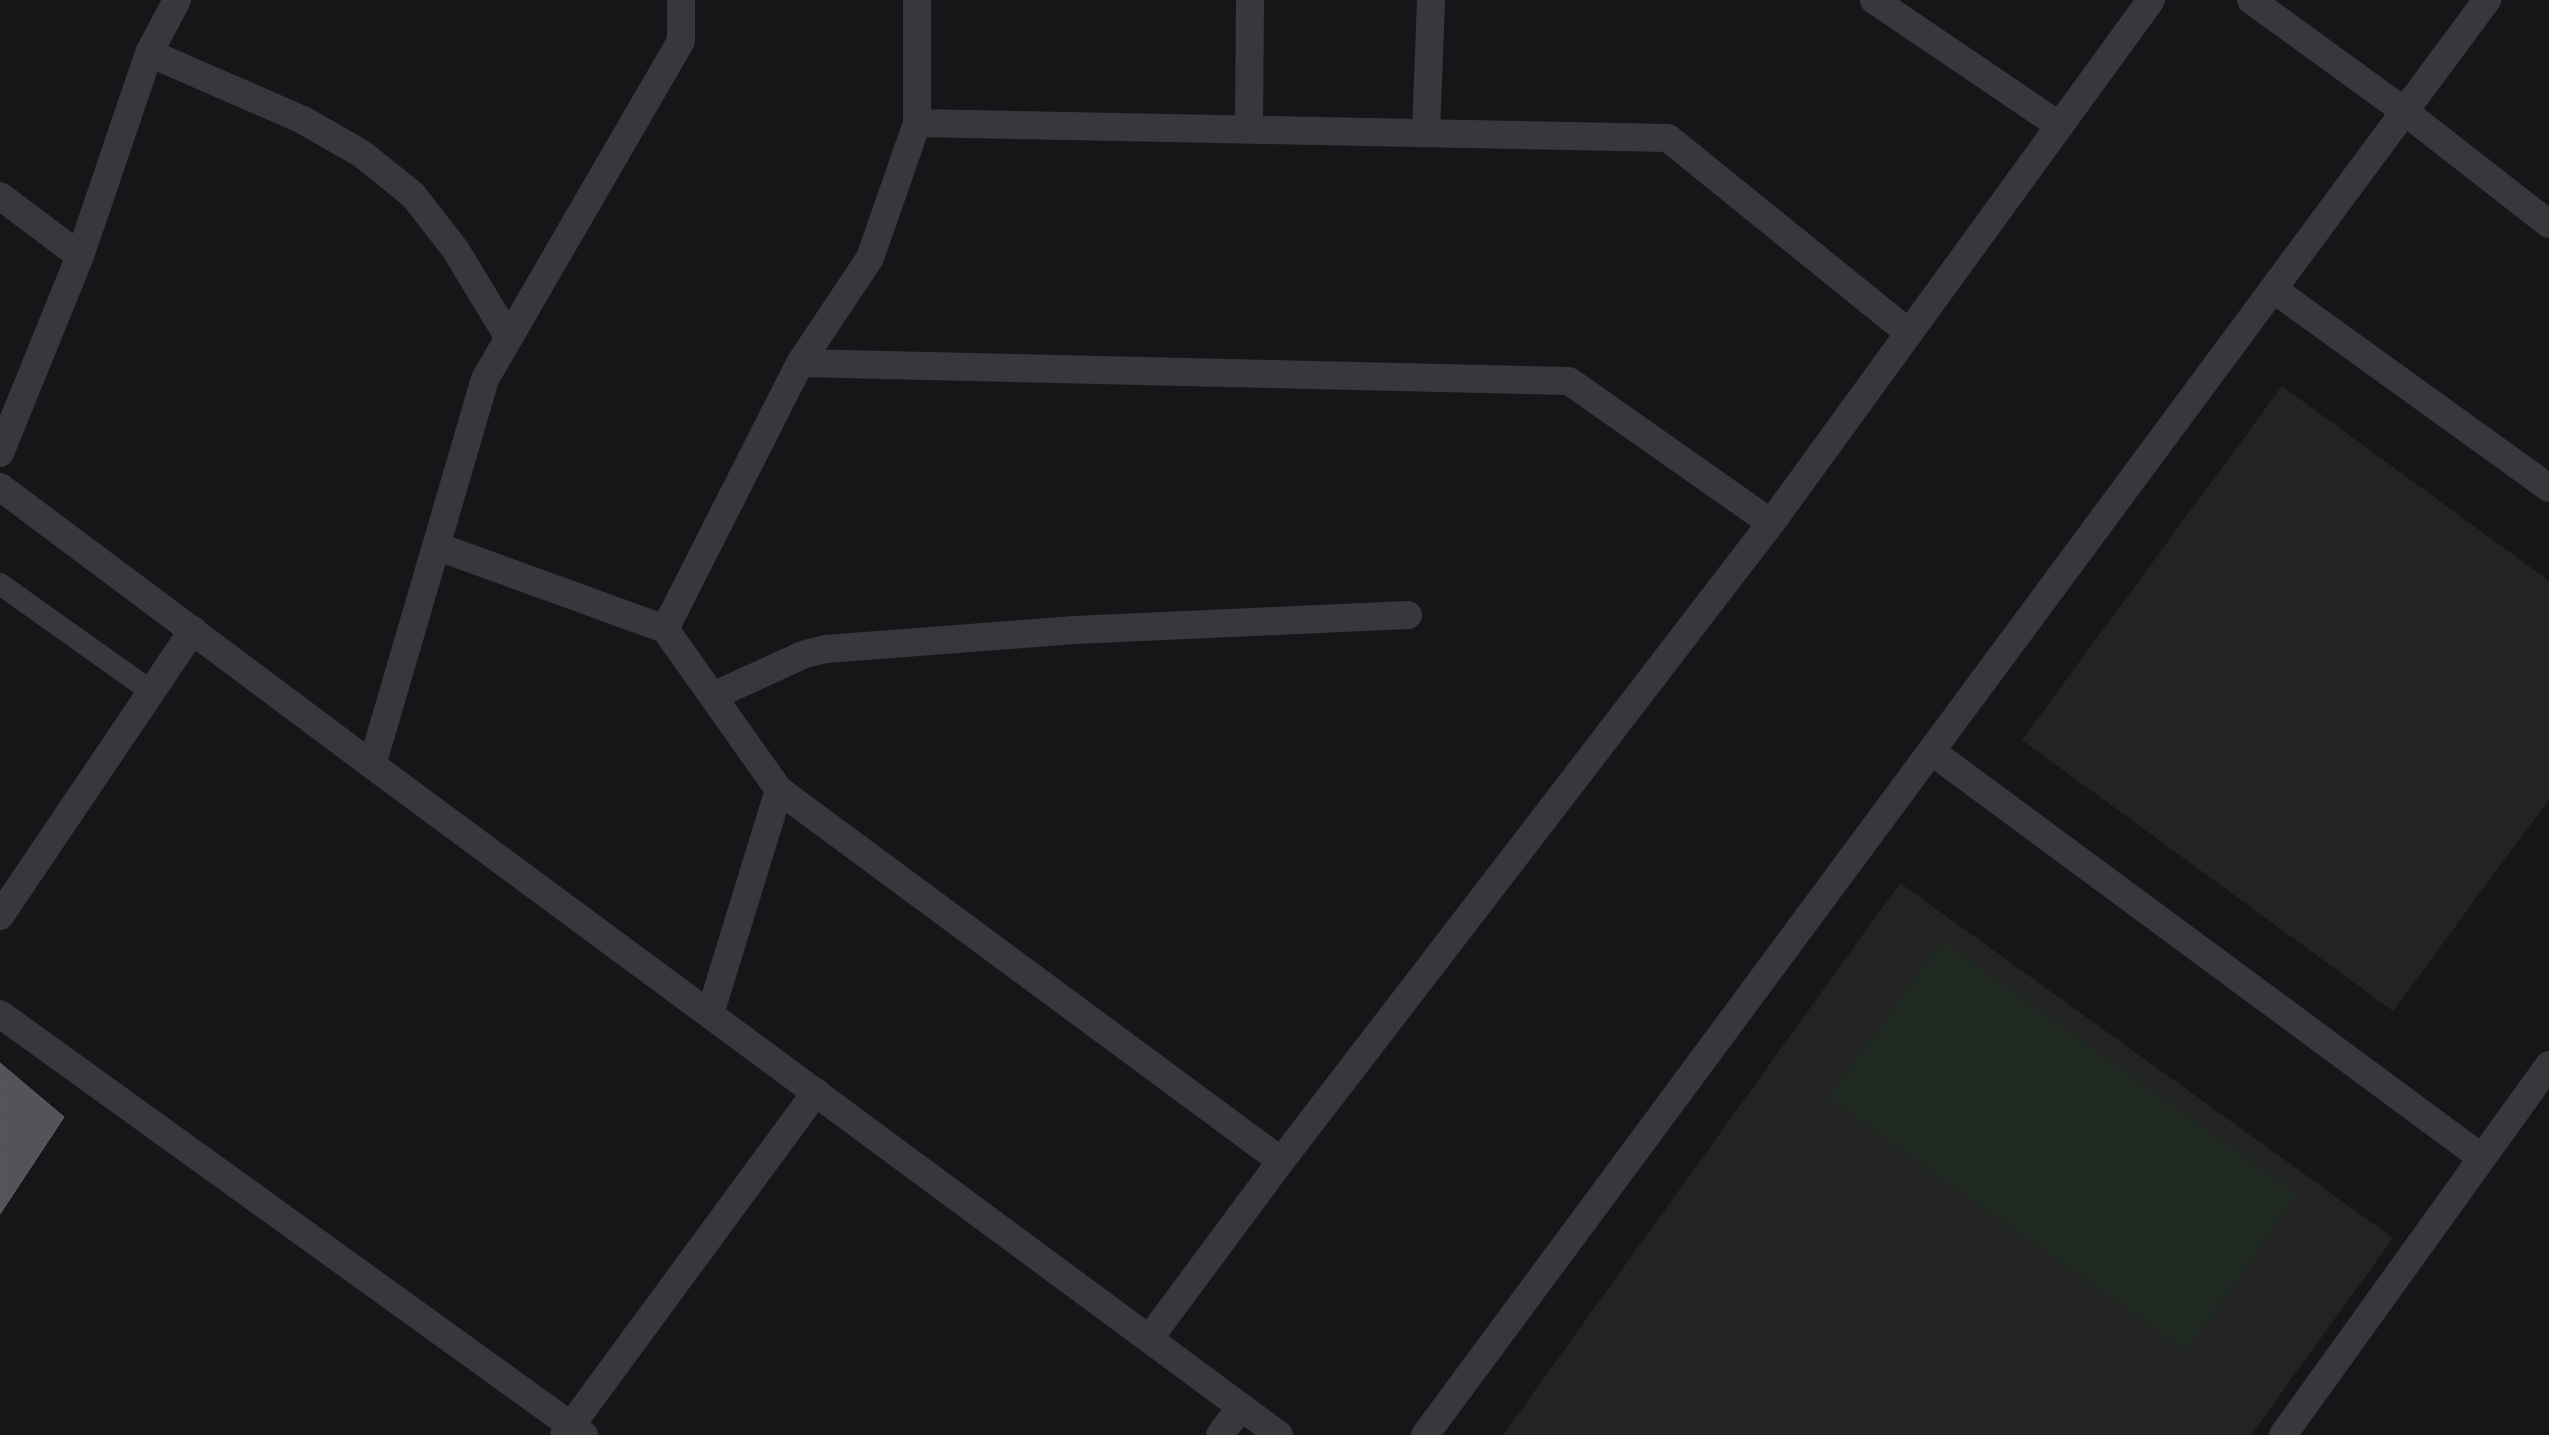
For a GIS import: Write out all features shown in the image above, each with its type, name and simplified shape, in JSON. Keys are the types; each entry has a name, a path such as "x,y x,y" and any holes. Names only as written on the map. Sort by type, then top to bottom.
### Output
{"street":[{"path":"0,454 80,256 149,53 177,0"},
{"path":"372,765 485,379 681,42 681,0"},
{"path":"665,628 800,364 870,258 917,123 917,0"},
{"path":"1249,130 1250,0"},
{"path":"1426,133 1431,0"},
{"path":"1874,0 2060,126"},
{"path":"1149,1339 1281,1161 1771,523 2151,0"},
{"path":"2251,0 2404,111 2549,224"},
{"path":"1424,1435 2487,0"},
{"path":"149,53 303,120 362,154 413,195 455,249 509,338"},
{"path":"917,123 1668,138 1909,333"},
{"path":"0,196 80,256"},
{"path":"2273,289 2549,488"},
{"path":"800,364 1569,381 1771,523"},
{"path":"0,487 194,630 372,765 1280,1435"},
{"path":"436,546 665,628 779,790 1281,1161"},
{"path":"713,696 806,654 826,649 1076,630 1408,615"},
{"path":"0,916 194,630"},
{"path":"1931,750 2482,1158"},
{"path":"710,1014 779,790"},
{"path":"0,1014 573,1432 816,1092"},
{"path":"2282,1435 2549,1065"},
{"path":"1220,1435 1241,1407"}],"lane":[{"path":"0,584 152,692"}],"shaded area":[{"path":"2282,386 2549,581 2549,799 2393,1011 2022,740"},
{"path":"1900,883 2393,1238 2251,1435 1503,1435"},
{"path":"1942,939 2299,1194 2187,1353 1826,1099"}],"building":[{"path":"0,1063 64,1117 0,1214"}]}
